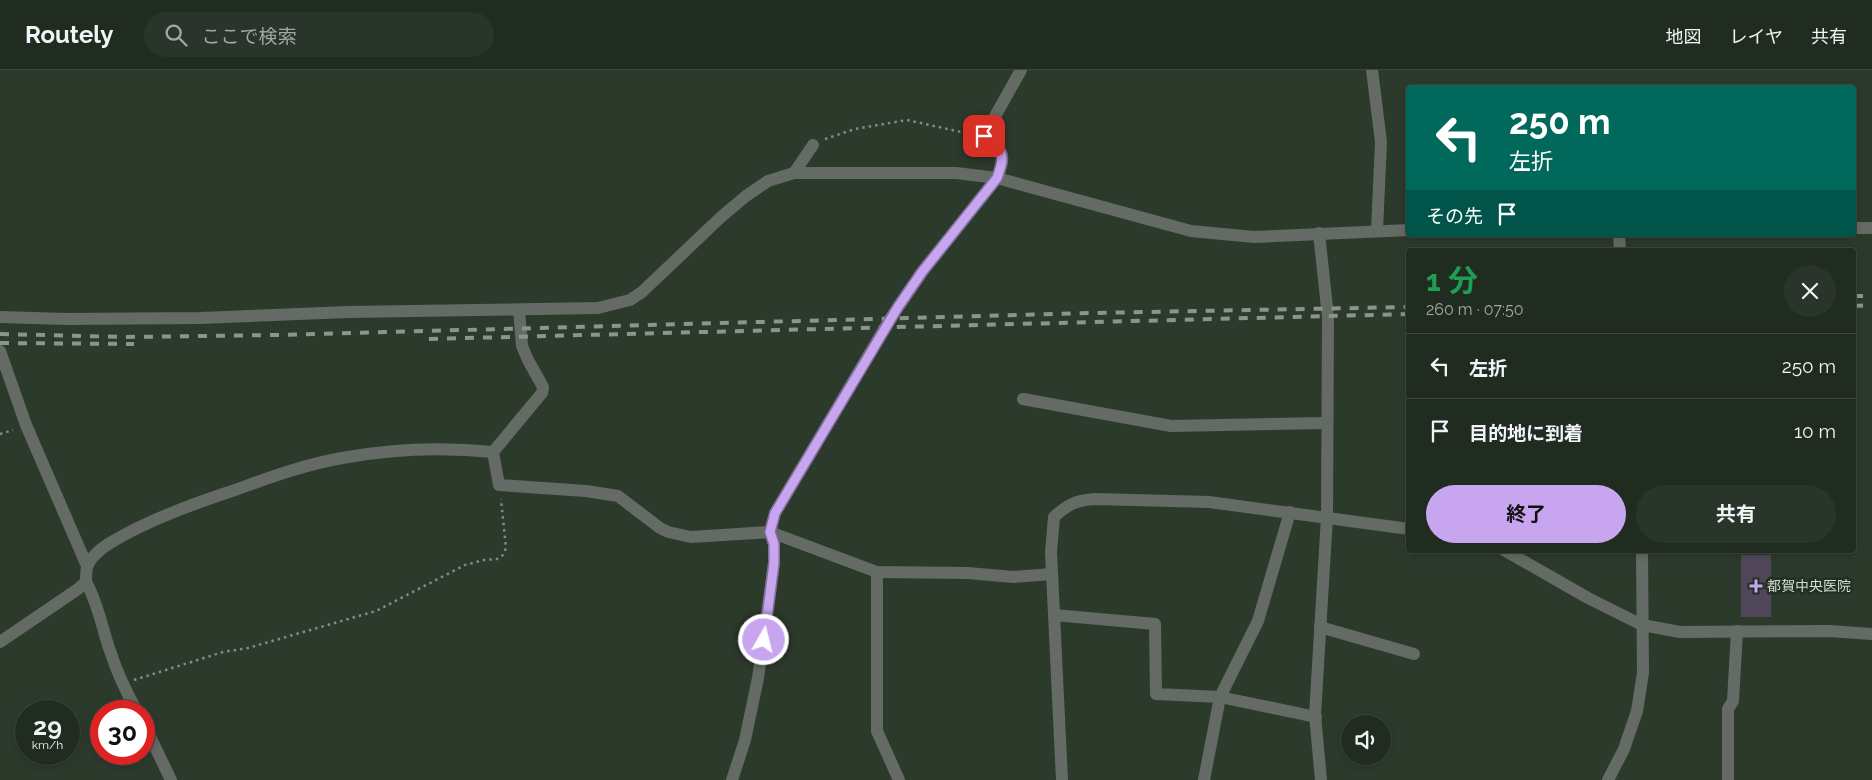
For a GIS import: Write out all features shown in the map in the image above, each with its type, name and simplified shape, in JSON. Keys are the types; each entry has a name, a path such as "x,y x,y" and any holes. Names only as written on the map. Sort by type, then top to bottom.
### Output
{"street":[{"path":"732,780 745,740 758,678 774,563 774,544 770,532 775,513 890,320 922,272 997,178 1001,168 1002,154 998,146 984,136 1021,70"},
{"path":"1372,70 1381,142 1377,230"},
{"path":"794,173 813,145"},
{"path":"0,317 66,319 200,318 348,312 598,308 630,300 648,287 721,216 746,196 768,180 794,173 956,173 997,178 1191,231 1254,237 1406,230"},
{"path":"1856,228 1872,228"},
{"path":"1319,233 1327,300 1328,327 1327,517 1316,718 1320,780"},
{"path":"493,452 542,393 544,387 522,346 519,310"},
{"path":"0,351 26,425 87,566 86,582 110,652 131,700"},
{"path":"1023,400 1171,426 1327,423"},
{"path":"87,566 94,555 104,546 178,509 292,469 342,458 381,453 467,449 493,452"},
{"path":"493,452 499,485 586,491 618,496 660,528 684,536 702,537 770,532 877,572 968,573 1013,577 1052,574"},
{"path":"1062,780 1051,552 1054,517 1063,509 1080,500 1131,498 1209,502 1406,529"},
{"path":"1204,780 1220,697 1258,621 1290,512"},
{"path":"1509,553 1588,598 1642,625 1680,632 1829,631 1872,634"},
{"path":"1608,780 1624,749 1637,711 1643,673 1642,553"},
{"path":"877,572 877,730 899,780"},
{"path":"0,642 86,582"},
{"path":"1054,615 1155,624 1156,694 1220,697 1316,718"},
{"path":"1320,627 1414,654"},
{"path":"1728,780 1728,709 1733,701 1737,631"},
{"path":"155,747 171,780"}],"path":[{"path":"813,145 855,129 907,120 984,136"},
{"path":"123,684 223,652 248,648 376,611 464,565 497,559 504,555 506,548 499,485"}],"building":[{"name":"都賀中央医院","path":"1741,555 1771,555 1771,617 1741,617"}],"railway":[{"path":"1856,296 1872,296"},
{"path":"1856,306 1872,305"},
{"path":"0,334 125,337 278,335 1093,313 1406,307"},
{"path":"429,339 1406,314"},
{"path":"0,343 134,344"}],"place":[{"name":"都賀中央医院","path":"1756,586"}],"route":[{"path":"764,640 774,563 774,544 770,532 775,513 898,307 922,272 997,178 1001,168 1002,154 998,146 984,136"}]}
